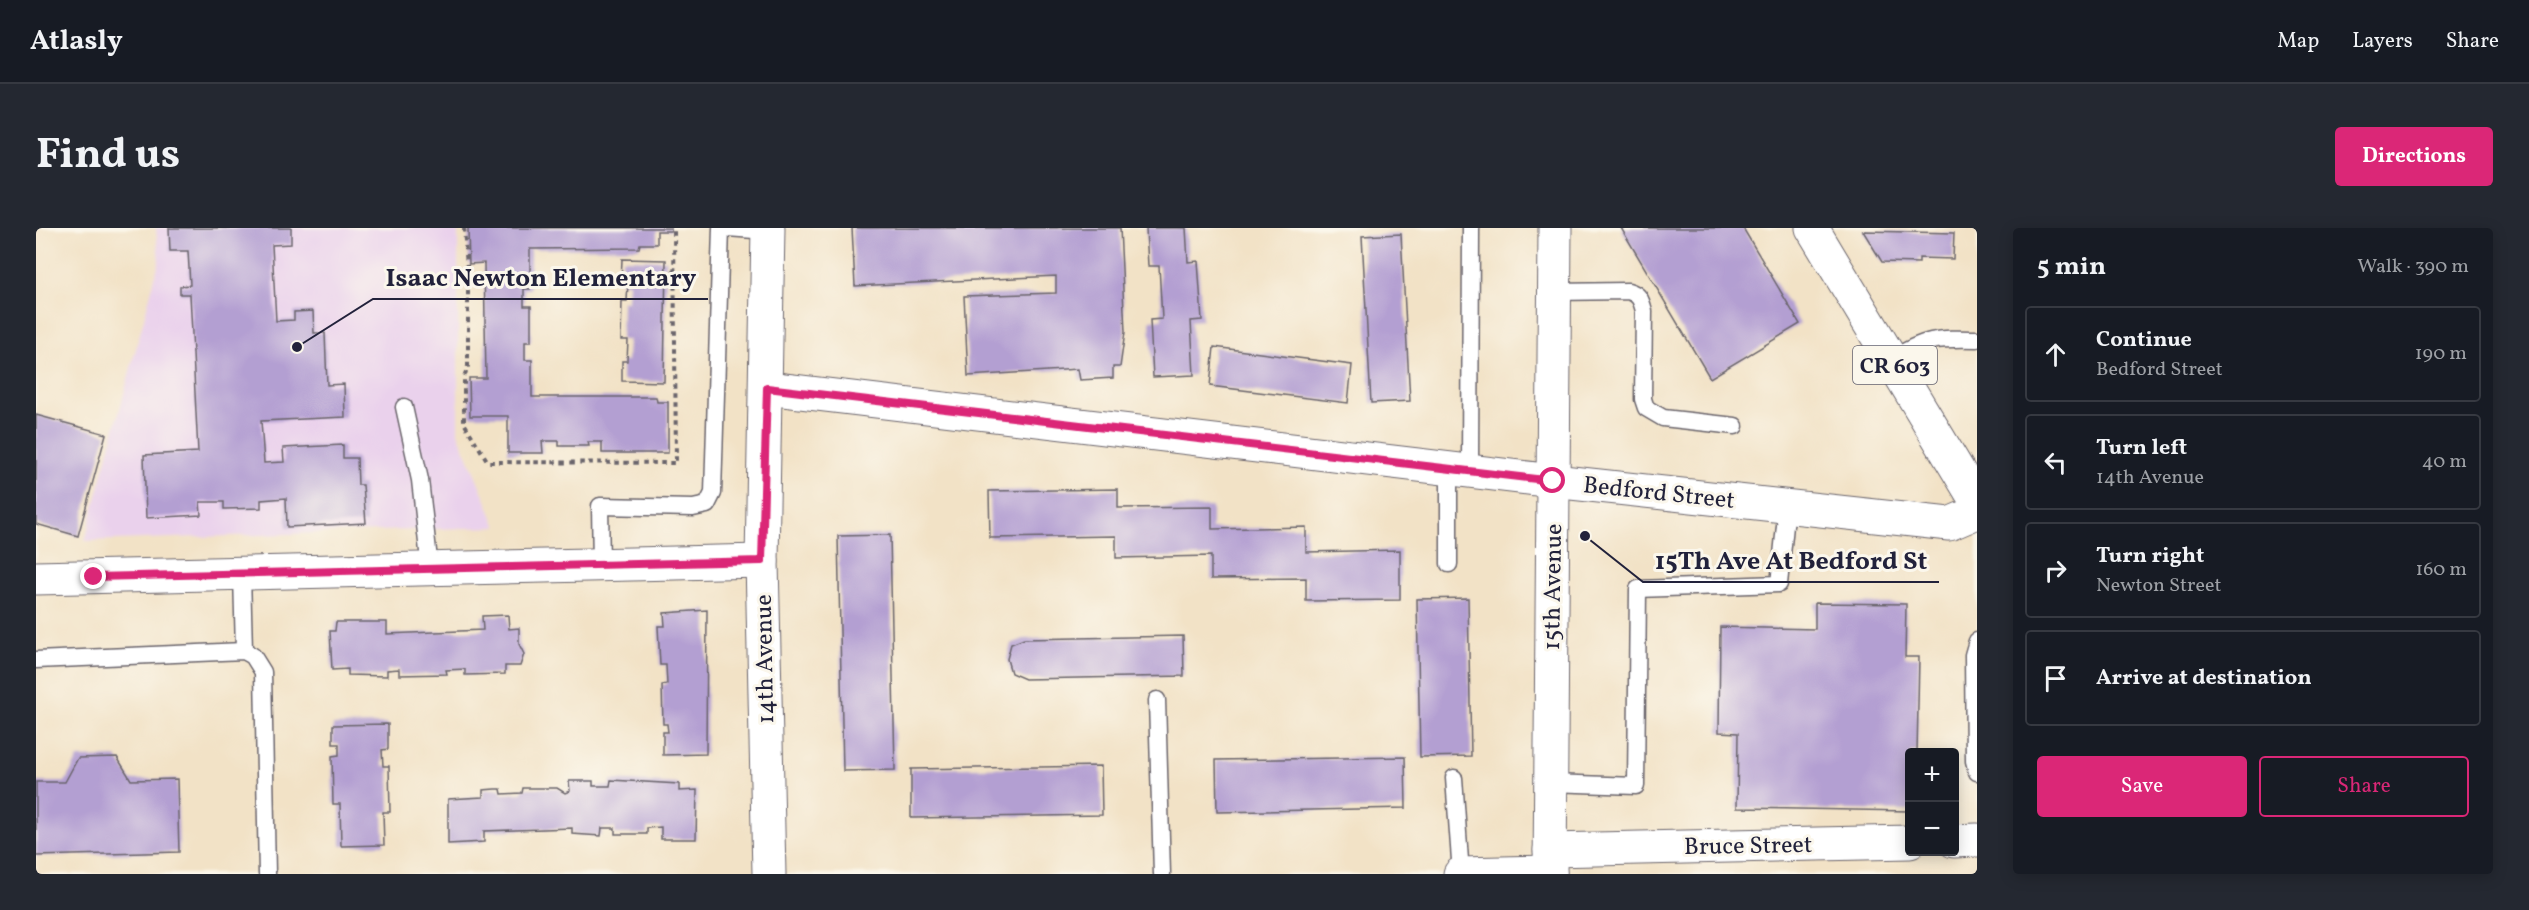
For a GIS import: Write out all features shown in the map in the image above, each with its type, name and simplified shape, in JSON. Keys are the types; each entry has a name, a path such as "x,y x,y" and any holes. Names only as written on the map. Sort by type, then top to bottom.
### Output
{"street":[{"name":"15th Avenue","path":"1550,865 1555,228"},
{"name":"CR 603","path":"1812,228 1977,502"},
{"name":"14th Avenue","path":"768,230 767,388 762,561 769,874"},
{"name":"Bedford Street","path":"767,388 1553,481 1949,524 1977,512"},
{"path":"36,579 762,561"},
{"path":"1959,841 1977,840"},
{"name":"Bruce Street","path":"1460,874 1550,865 1905,842"}],"lane":[{"path":"601,565 600,506 693,508 707,505 713,493 721,228"},
{"path":"727,228 768,230"},
{"path":"1449,564 1459,470 1471,228"},
{"path":"1554,292 1628,291 1636,294 1641,299 1644,310 1643,399 1646,408 1663,418 1735,426"},
{"path":"1891,360 1914,345 1926,341 1940,338 1977,339"},
{"path":"404,407 420,480 430,569"},
{"path":"1550,783 1636,786 1638,589 1779,584 1787,506"},
{"path":"242,574 244,651"},
{"path":"1977,641 1973,655 1974,761 1977,772"},
{"path":"36,660 244,651 253,656 263,672 267,874"},
{"path":"1157,700 1162,874"},
{"path":"1454,778 1460,874"}],"path":[{"path":"464,228 468,279 468,366 464,377 464,423 488,462 676,463 674,228"}],"shaded area":[{"path":"156,228 458,228 458,433 497,527 85,541 159,262"}],"building":[{"path":"169,228 291,228 291,244 272,245 276,321 294,320 294,312 313,311 314,333 325,333 327,385 344,384 345,417 261,421 264,463 284,462 283,448 343,445 343,458 357,458 358,485 363,485 366,523 287,527 286,498 261,500 261,508 224,509 224,502 200,502 201,515 146,518 144,455 198,452 190,294 180,294 180,286 190,285 188,251 170,251"},
{"path":"468,228 671,228 671,231 657,231 657,244 640,244 639,248 530,249 530,289 524,289 524,306 531,306 531,342 525,342 525,360 532,360 532,397 656,397 657,402 668,402 668,453 602,453 602,442 588,442 589,446 559,446 559,441 542,441 543,453 508,453 508,416 470,416 469,378 486,378 484,263 469,264"},
{"path":"852,228 1120,228 1125,332 1120,367 1113,367 1113,378 1080,380 1078,369 968,376 964,296 1056,293 1056,276 855,286"},
{"path":"1146,228 1186,228 1188,262 1198,261 1202,320 1191,321 1194,375 1153,377 1150,320 1162,319 1159,266 1148,266"},
{"path":"1621,228 1743,228 1800,324 1710,378"},
{"path":"1863,231 1954,233 1953,259 1919,258 1919,263 1882,262"},
{"path":"1401,234 1410,401 1371,403 1362,236"},
{"path":"622,259 666,260 664,382 622,381 622,361 627,361 628,340 621,340 622,301 627,301 628,283 621,283"},
{"path":"1214,347 1352,365 1348,403 1210,386"},
{"path":"36,415 106,434 78,536 36,524"},
{"path":"1118,489 1118,508 1212,507 1212,529 1306,527 1306,552 1400,550 1400,600 1306,601 1306,578 1211,579 1211,556 1116,558 1116,536 990,538 989,491"},
{"path":"890,535 895,770 843,771 838,536"},
{"path":"1468,598 1471,756 1420,757 1417,599"},
{"path":"1815,603 1906,604 1905,657 1919,657 1917,748 1905,748 1905,811 1737,808 1738,733 1719,732 1720,627 1815,629"},
{"path":"707,610 706,754 663,755 663,732 668,732 667,724 663,724 662,685 667,684 666,665 660,665 658,626 665,626 664,613"},
{"path":"508,615 509,629 519,628 519,644 524,654 520,666 505,666 505,674 465,675 465,669 446,670 447,674 399,675 399,669 387,670 387,676 348,675 348,669 332,670 330,631 335,631 336,622 387,622 387,634 483,630 482,616"},
{"path":"1183,636 1184,676 1025,679 1011,673 1007,659 1011,644 1024,639"},
{"path":"388,724 388,749 382,750 383,766 389,766 390,812 383,812 384,845 341,846 340,804 333,804 332,756 339,755 339,744 333,744 333,725"},
{"path":"117,757 131,780 177,779 179,852 36,856 36,782 65,782 78,758"},
{"path":"1405,757 1406,808 1217,812 1216,760"},
{"path":"1101,766 1102,815 911,818 911,769"},
{"path":"611,780 679,784 679,791 697,790 696,839 661,839 661,827 647,828 647,834 615,834 615,828 602,828 601,836 572,834 572,828 484,831 484,842 448,844 448,799 483,797 483,790 495,789 501,789 502,794 522,793 523,788 557,788 565,793 570,791 569,781 593,781 593,786 610,786"}],"place":[{"name":"Isaac Newton Elementary","path":"297,347"},
{"name":"15Th Ave At Bedford St","path":"1585,536"}],"route":[{"path":"94,577 762,561 767,388 1553,481"}]}
